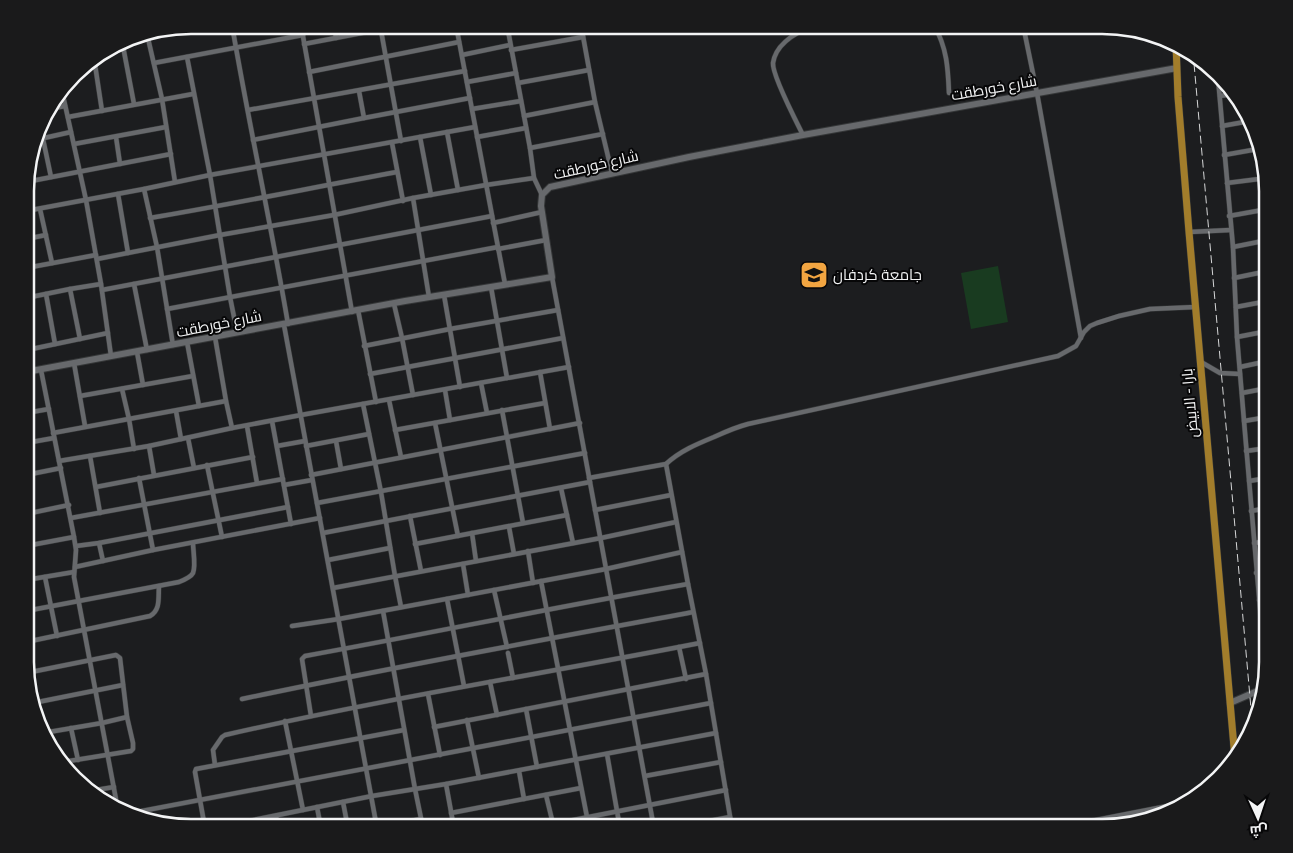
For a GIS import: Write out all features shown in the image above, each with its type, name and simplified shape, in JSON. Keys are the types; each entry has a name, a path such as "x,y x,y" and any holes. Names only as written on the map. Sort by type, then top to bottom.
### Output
{"main road":[{"name":"بارا - الابيض","path":"1176,53 1189,232 1234,747"}],"street":[{"path":"234,34 258,167 277,256 311,478 323,533 376,819"},
{"path":"335,34 336,38"},
{"path":"304,44 352,34"},
{"path":"382,34 401,141"},
{"path":"458,34 505,284"},
{"path":"509,34 534,178 542,195"},
{"path":"796,34 782,46 773,64 775,75 803,135"},
{"path":"938,34 947,61 949,94"},
{"path":"1026,34 1081,338"},
{"path":"154,63 303,35 345,275 364,346 376,402"},
{"path":"462,55 583,36 595,102 612,173"},
{"path":"149,39 162,99 175,182"},
{"path":"309,72 459,42"},
{"path":"124,49 134,104"},
{"path":"187,57 237,332"},
{"path":"95,67 102,111"},
{"name":"شارع خورطقت","path":"34,371 429,297 552,277 541,206 542,195 550,187 803,135 1177,68"},
{"path":"248,110 465,70"},
{"path":"518,83 589,70"},
{"path":"467,82 516,73"},
{"path":"1219,86 1259,600"},
{"path":"359,90 364,118"},
{"path":"68,117 193,94"},
{"path":"1220,96 1227,95"},
{"path":"253,140 470,98"},
{"path":"64,99 86,200 111,356"},
{"path":"472,109 521,101"},
{"path":"524,116 595,102"},
{"path":"58,107 65,106"},
{"path":"1222,126 1243,122"},
{"path":"74,144 166,127"},
{"path":"34,210 475,127"},
{"path":"477,137 526,128"},
{"path":"42,139 71,132"},
{"path":"447,132 458,190"},
{"path":"530,148 603,134"},
{"path":"116,137 120,164"},
{"path":"420,137 431,195"},
{"path":"42,140 51,177"},
{"path":"392,142 402,201"},
{"path":"1224,155 1254,149"},
{"path":"35,180 171,154"},
{"path":"150,218 397,172"},
{"path":"34,266 128,253 334,215 414,198 534,178"},
{"path":"1227,184 1259,179"},
{"path":"144,189 157,247 173,345"},
{"path":"118,194 128,253"},
{"path":"414,198 429,297"},
{"path":"40,209 52,263"},
{"path":"1230,216 1259,211"},
{"path":"493,223 542,212"},
{"path":"34,296 70,289 134,284 492,216"},
{"path":"1189,232 1231,230"},
{"path":"34,237 46,235"},
{"path":"167,309 423,260 546,240"},
{"path":"1232,247 1259,242"},
{"path":"1234,278 1259,273"},
{"path":"552,277 652,819"},
{"path":"134,284 147,350"},
{"path":"491,287 507,378"},
{"path":"70,289 80,339"},
{"path":"46,294 55,344"},
{"path":"444,295 460,387"},
{"path":"1236,307 1259,303"},
{"path":"394,304 413,395"},
{"path":"323,533 561,488 666,464 673,457 691,447 733,428 1058,356 1076,346 1090,326 1119,316 1150,309 1196,307"},
{"path":"364,346 558,310"},
{"path":"34,347 108,333"},
{"path":"1237,337 1259,333"},
{"path":"215,337 232,428"},
{"path":"370,374 563,338"},
{"path":"187,342 198,406"},
{"path":"137,352 143,385"},
{"path":"1201,362 1220,373 1240,374"},
{"path":"74,363 85,426"},
{"path":"1240,367 1259,363"},
{"path":"60,461 569,367"},
{"path":"41,370 69,505 76,546 74,569 116,800"},
{"path":"540,372 550,429"},
{"path":"80,396 193,376"},
{"path":"481,383 487,413"},
{"path":"122,389 134,448"},
{"path":"445,390 450,420"},
{"path":"1242,393 1259,390"},
{"path":"389,400 401,457"},
{"path":"34,441 85,426 226,401"},
{"path":"396,430 545,403"},
{"path":"363,404 376,463 394,576 401,607"},
{"path":"34,412 49,409"},
{"path":"502,410 523,523"},
{"path":"176,411 181,439"},
{"path":"1244,421 1259,418"},
{"path":"272,421 291,524"},
{"path":"435,422 458,536"},
{"path":"284,485 341,469 580,423"},
{"path":"247,426 257,483"},
{"path":"277,446 336,441 369,434"},
{"path":"188,438 194,468"},
{"path":"336,441 341,469"},
{"path":"148,446 154,475"},
{"path":"1246,451 1259,449"},
{"path":"317,503 585,454"},
{"path":"90,456 100,513"},
{"path":"96,487 253,457"},
{"path":"666,464 726,790 730,817 719,819"},
{"path":"207,465 222,537"},
{"path":"34,473 61,468"},
{"path":"139,478 152,550"},
{"path":"71,518 283,479"},
{"path":"1249,481 1259,479"},
{"path":"561,488 572,543"},
{"path":"596,510 671,495"},
{"path":"34,512 69,505"},
{"path":"76,546 288,507"},
{"path":"1251,511 1259,510"},
{"path":"415,544 567,515"},
{"path":"410,516 421,571"},
{"path":"34,579 152,550 320,518"},
{"path":"333,588 676,522"},
{"path":"509,527 514,554"},
{"path":"472,533 476,561"},
{"path":"34,544 74,537"},
{"path":"99,543 102,561"},
{"path":"34,609 179,582 191,576 194,572 193,543"},
{"path":"1254,544 1259,543"},
{"path":"328,560 390,548"},
{"path":"528,551 533,583"},
{"path":"292,626 533,583 682,552"},
{"path":"463,564 468,595"},
{"path":"45,577 57,636"},
{"path":"541,581 587,817"},
{"path":"311,716 303,657 688,584"},
{"path":"34,640 150,616 155,613 158,605 158,586"},
{"path":"494,590 513,678"},
{"path":"447,599 464,686"},
{"path":"383,611 421,819"},
{"path":"242,699 350,676 507,649 552,638 694,612"},
{"path":"215,765 213,750 223,737 286,721 700,643"},
{"path":"679,647 686,678"},
{"path":"34,671 116,655 120,658 133,749 131,751 69,761"},
{"path":"434,727 706,674"},
{"path":"490,682 496,714"},
{"path":"39,702 123,685"},
{"path":"1230,703 1256,692"},
{"path":"428,694 440,755"},
{"path":"142,811 711,704"},
{"path":"526,710 537,767"},
{"path":"51,732 127,717"},
{"path":"467,720 479,778"},
{"path":"286,721 303,810"},
{"path":"71,728 78,760"},
{"path":"203,819 196,769 404,730"},
{"path":"260,819 372,796 415,790 716,733"},
{"path":"607,754 618,819"},
{"path":"645,776 721,762"},
{"path":"519,770 524,799"},
{"path":"446,784 452,819"},
{"path":"99,790 114,787"},
{"path":"451,813 581,788"},
{"path":"579,819 726,790"},
{"path":"546,795 551,819"},
{"path":"343,802 346,819"},
{"path":"317,807 319,819"},
{"path":"1101,819 1161,807"}],"green space":[{"path":"998,266 1008,322 971,329 961,273"}],"railway":[{"path":"1194,63 1251,712"}],"place":[{"name":"جامعة كردفان","path":"814,275"}]}
